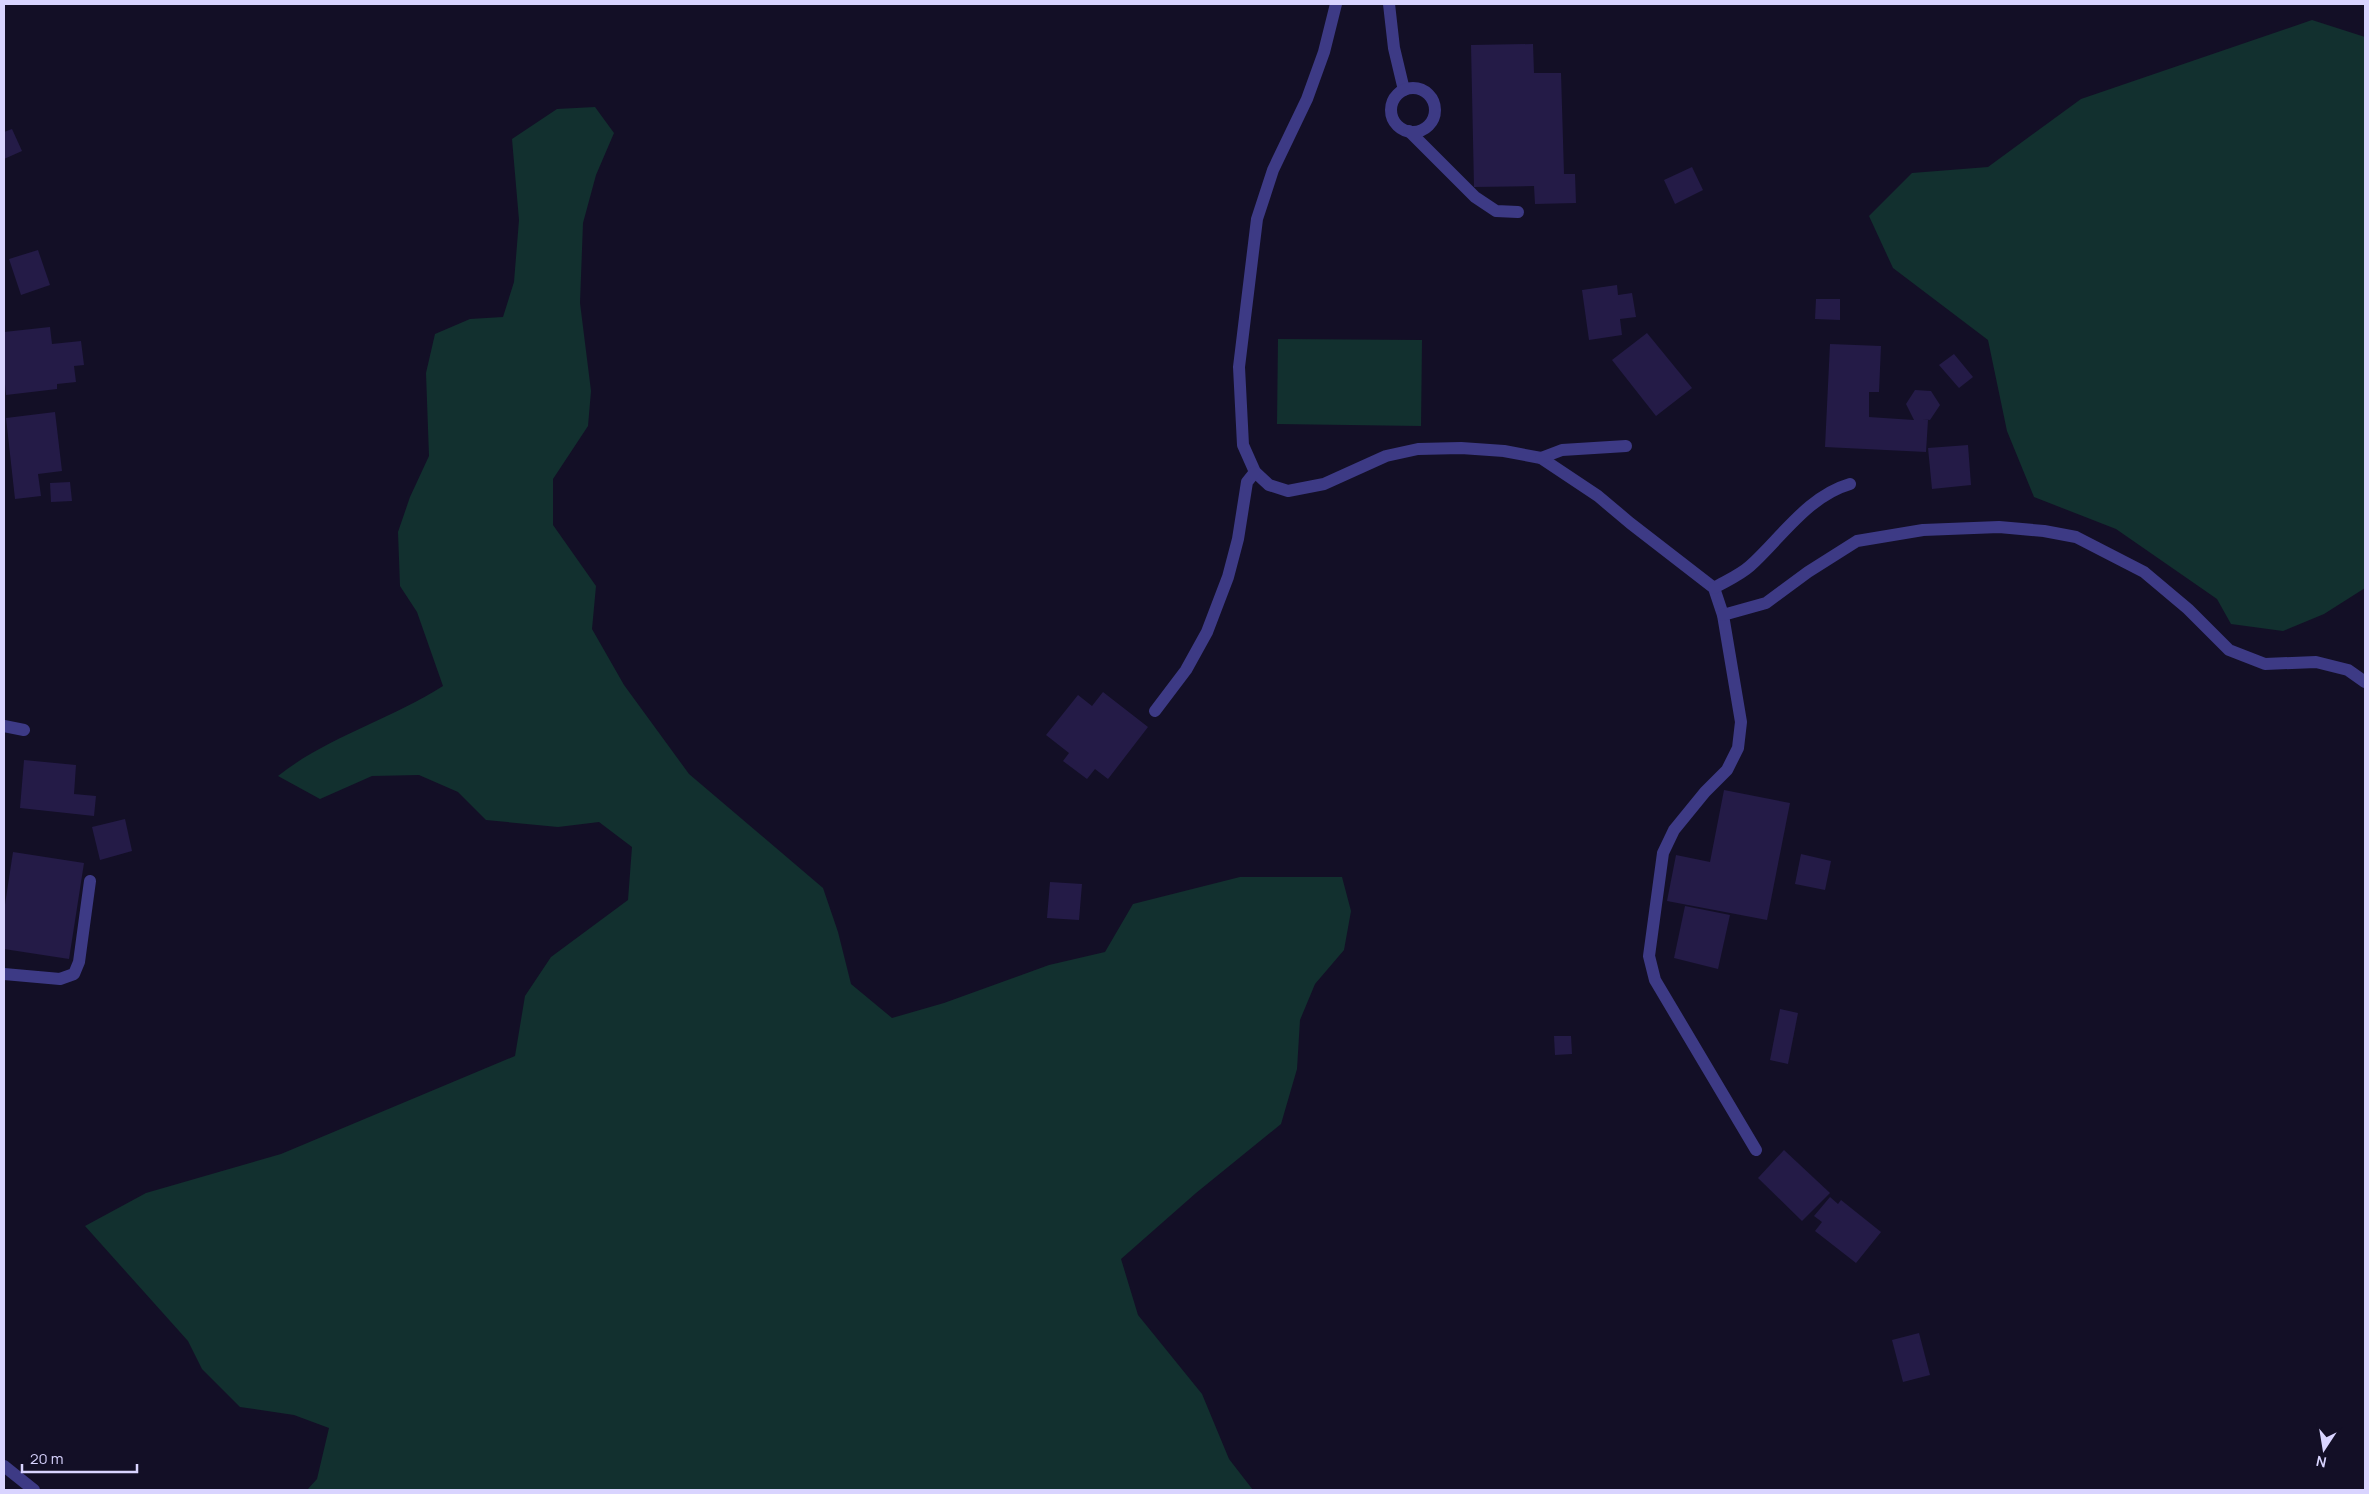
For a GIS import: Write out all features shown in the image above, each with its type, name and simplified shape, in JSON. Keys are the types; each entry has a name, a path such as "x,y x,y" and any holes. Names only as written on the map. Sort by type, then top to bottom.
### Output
{"street":[{"path":"1336,4 1324,52 1307,99 1279,156 1257,219 1239,367 1243,445 1254,472 1269,486 1288,491 1324,484 1386,456 1418,449 1461,448 1504,451 1541,458 1598,496 1637,529 1714,588 1723,615 1741,722 1738,748 1727,770 1704,792 1674,830 1663,853 1649,956 1656,980 1756,1150"},
{"path":"1389,4 1394,48 1404,90"},
{"path":"1413,88 1422,90 1429,95 1434,104 1435,112 1426,128 1418,131 1409,131 1400,128 1394,121 1391,113 1392,104 1396,96 1404,90 1413,88"},
{"path":"1409,131 1476,197 1496,211 1518,212"},
{"path":"1541,458 1562,450 1626,446"},
{"path":"1155,710 1186,670 1207,632 1228,577 1238,538 1247,482 1254,472"},
{"path":"1714,588 1748,567 1798,517 1833,488 1850,484"},
{"path":"1723,615 1766,603 1808,572 1857,541 1923,530 1999,527 2044,531 2076,537 2144,572 2188,609 2229,650 2265,664 2316,662 2348,670 2365,682"},
{"path":"4,726 24,730"},
{"path":"4,974 60,979 74,974 80,962 90,881"},
{"path":"4,1466 34,1490"}],"green space":[{"path":"2312,20 2365,37 2365,588 2324,614 2283,631 2231,624 2217,599 2116,529 2034,497 2007,431 1988,340 1893,268 1869,216 1912,173 1988,167 2081,99"},
{"path":"595,107 614,133 596,175 583,223 580,303 591,391 588,426 553,479 553,525 596,586 592,629 624,685 689,774 823,888 838,932 851,984 892,1018 944,1003 1049,965 1105,952 1133,904 1240,877 1342,877 1351,911 1344,950 1315,984 1300,1020 1297,1069 1281,1124 1196,1193 1121,1259 1138,1315 1202,1394 1229,1459 1253,1490 307,1490 317,1479 329,1428 294,1415 240,1407 202,1369 188,1341 85,1226 146,1193 281,1154 515,1056 525,996 551,957 628,900 632,847 599,822 558,827 486,820 458,792 419,775 372,776 320,799 278,776 317,750 402,709 443,686 417,612 400,586 398,532 410,497 429,456 426,373 435,334 470,319 503,317 514,282 519,220 512,139 557,109"},
{"path":"1278,339 1422,340 1421,426 1277,424"}],"building":[{"path":"1533,44 1534,73 1561,73 1564,174 1575,174 1576,203 1535,204 1534,186 1474,187 1471,45"},
{"path":"12,129 22,151 4,159 4,132"},
{"path":"1692,167 1703,190 1675,204 1664,180"},
{"path":"38,250 50,285 21,295 9,259"},
{"path":"1617,285 1618,295 1632,293 1636,317 1620,319 1622,335 1589,340 1582,290"},
{"path":"1816,299 1840,299 1840,320 1815,319"},
{"path":"50,327 52,344 81,341 84,365 74,366 76,382 57,384 57,389 6,395 4,332"},
{"path":"1647,333 1692,388 1656,416 1612,360"},
{"path":"1830,344 1881,346 1879,392 1869,392 1869,417 1914,420 1906,404 1915,390 1931,391 1940,405 1930,420 1922,419 1928,420 1926,452 1825,447"},
{"path":"1954,354 1973,377 1959,388 1939,365"},
{"path":"55,412 62,471 38,474 41,496 15,499 6,418"},
{"path":"1968,445 1971,485 1932,489 1928,448"},
{"path":"70,482 72,501 51,502 50,483"},
{"path":"1103,692 1148,727 1108,779 1095,769 1087,779 1063,761 1069,753 1046,735 1078,695 1092,706"},
{"path":"24,760 76,765 74,794 96,796 94,816 20,808"},
{"path":"1724,790 1790,803 1767,920 1667,901 1676,855 1710,862"},
{"path":"125,819 132,851 100,860 92,827"},
{"path":"13,852 84,863 69,959 4,949 4,911"},
{"path":"1801,854 1831,861 1825,890 1795,884"},
{"path":"1050,882 1082,884 1079,920 1047,918"},
{"path":"1685,906 1730,915 1718,969 1674,958"},
{"path":"1780,1009 1798,1013 1788,1064 1770,1060"},
{"path":"1554,1036 1571,1036 1572,1054 1555,1055"},
{"path":"1784,1150 1830,1193 1802,1221 1758,1178"},
{"path":"1830,1197 1838,1204 1841,1200 1881,1232 1856,1263 1815,1231 1822,1222 1814,1216"},
{"path":"1919,1333 1930,1375 1903,1382 1892,1340"}]}
